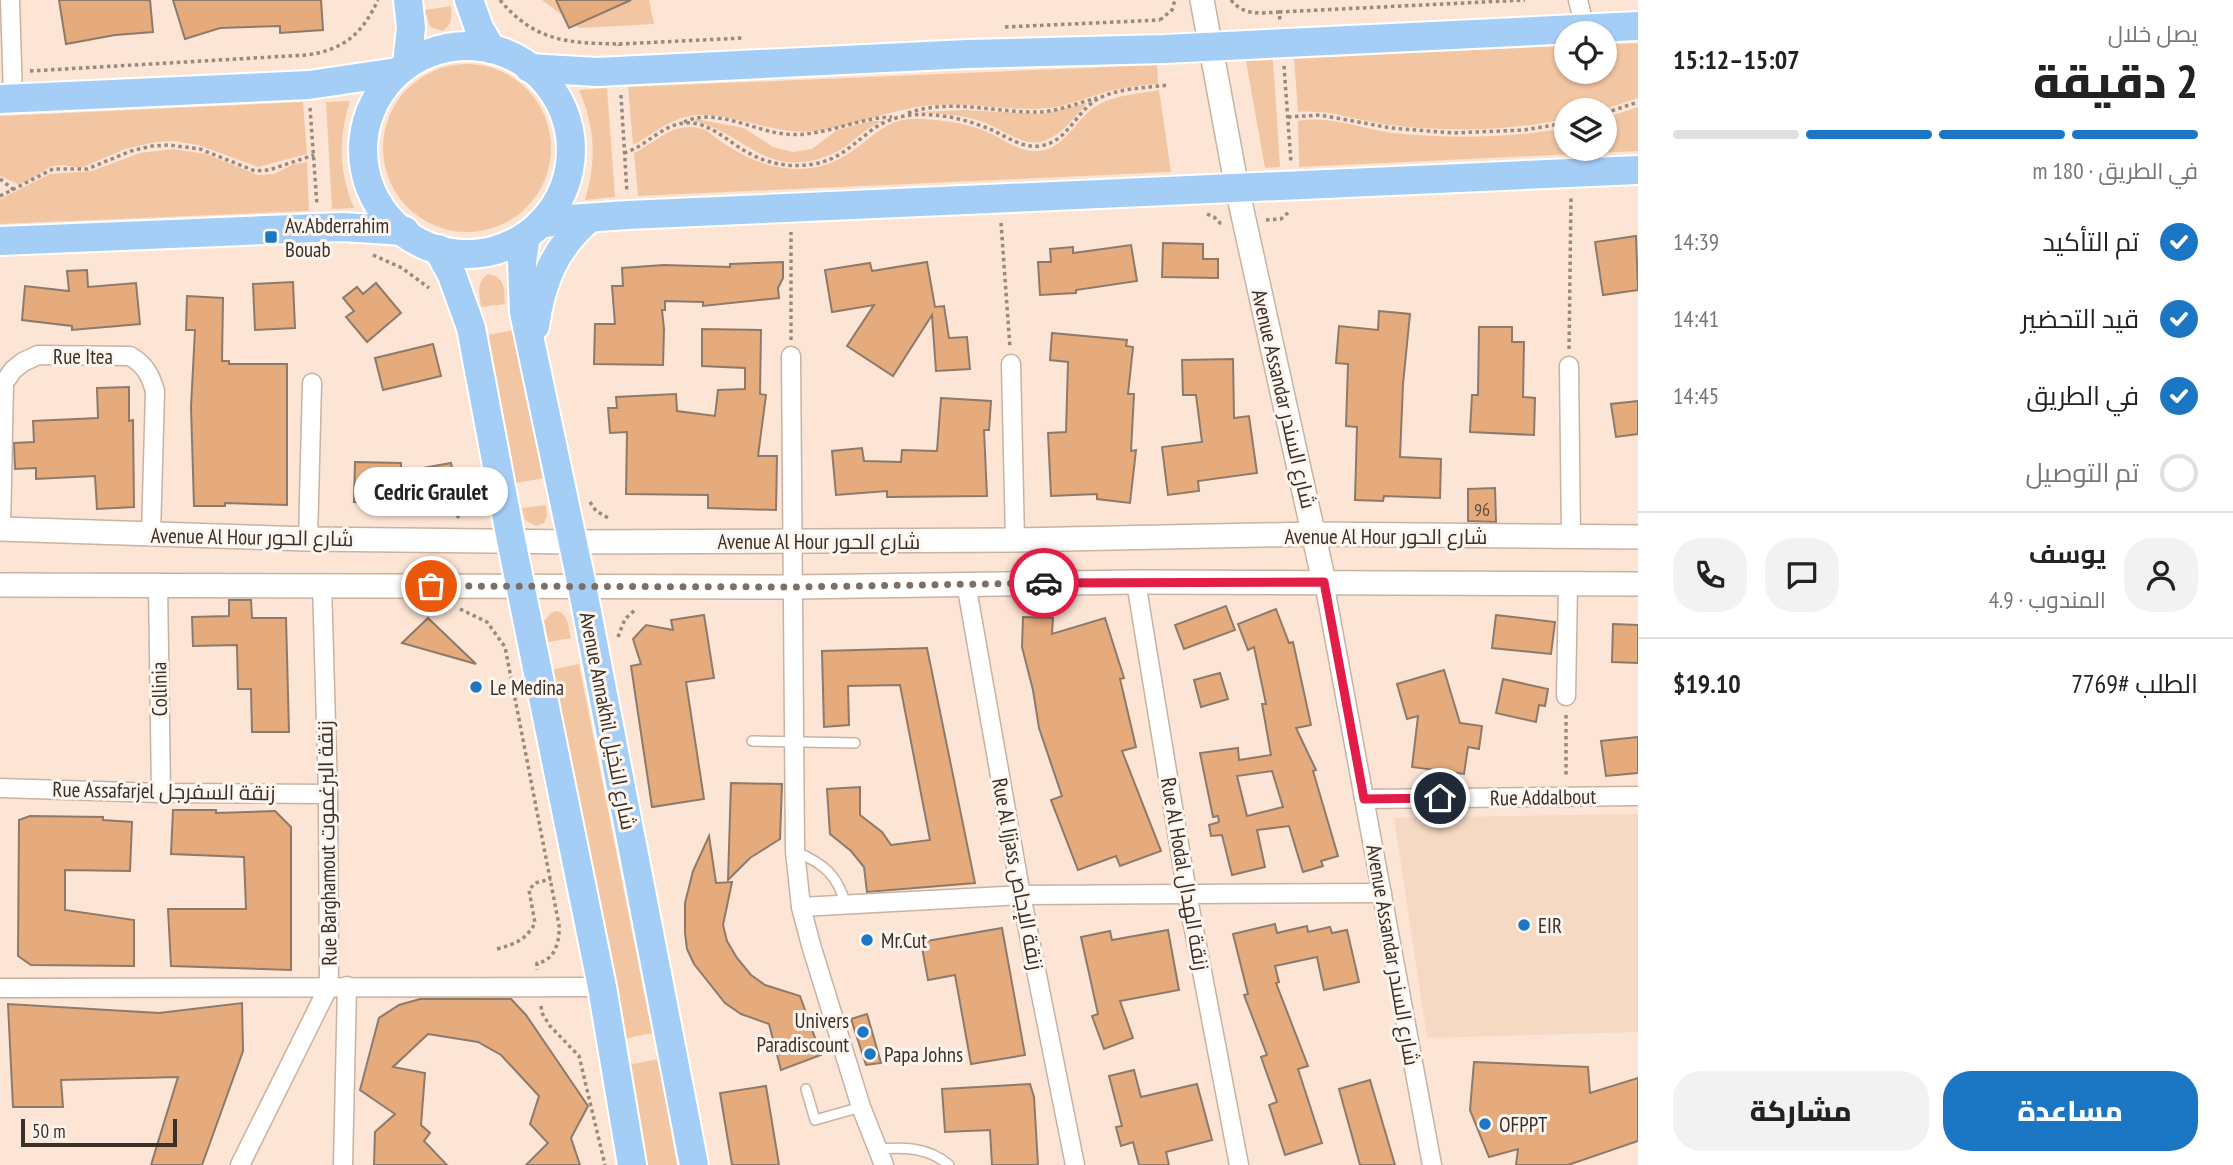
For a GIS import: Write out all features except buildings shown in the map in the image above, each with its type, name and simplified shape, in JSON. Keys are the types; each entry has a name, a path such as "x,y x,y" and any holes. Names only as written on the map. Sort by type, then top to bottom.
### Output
{"main road":[{"path":"402,68 411,27 408,0"},
{"path":"468,0 491,49"},
{"path":"1617,27 1638,26"},
{"path":"529,68 619,71 1554,29"},
{"path":"462,46 491,49 511,56 529,68 546,83 559,101 568,122 572,144 571,166 565,188 555,208 533,230 505,247 484,253 438,249 405,231 383,210 368,183 362,153 365,122 377,94 402,68 433,51 462,46"},
{"path":"8,90 309,85 402,68"},
{"path":"533,230 590,218 1638,170"},
{"path":"531,346 538,301 547,274 569,237 590,218"},
{"path":"0,241 342,227 405,231"},
{"name":"Avenue Annakhil شارع النخيل","path":"533,230 522,261 521,287 531,346 582,586 694,1165"},
{"path":"438,249 452,275 471,328 511,540 602,987 632,1165"}],"street":[{"path":"8,90 10,0"},
{"name":"Avenue Assandar شارع السندر","path":"1202,0 1244,222 1324,582 1432,1165"},
{"path":"1578,0 1583,21"},
{"name":"Rue Itea","path":"1,529 4,383 13,370 38,355 130,356 142,363 151,376 155,391 151,535"},
{"path":"791,356 795,851 801,907 861,1107 881,1157"},
{"path":"1011,364 1015,540"},
{"path":"1569,366 1571,538"},
{"path":"309,539 312,383"},
{"name":"Avenue Al Hour شارع الحور","path":"1,529 309,539 573,542 1015,540 1314,534 1638,537"},
{"name":"Avenue Al Hour شارع الحور","path":"0,585 793,587 1136,582 1638,584"},
{"name":"Rue Al Hodal زنقة الهدال","path":"1136,582 1187,893 1239,1165"},
{"name":"Rue Al Ijjass زنقة الإجاص","path":"966,583 1021,895 1075,1165"},
{"name":"Collinia","path":"158,584 161,793"},
{"name":"Rue Barghamout زنقة البرغموت","path":"240,1165 338,986 328,794 322,584"},
{"path":"1566,696 1568,585"},
{"name":"Rue Assafarjel زنقة السفرجل","path":"0,788 328,794"},
{"name":"Rue Addalbout","path":"1364,799 1638,796"},
{"path":"801,907 1021,895 1381,893"},
{"path":"338,986 342,1165"},
{"path":"0,988 602,987"}],"lane":[{"path":"752,741 855,743"},
{"path":"795,851 832,873 841,888 846,905"},
{"path":"806,1089 815,1120 861,1107"},
{"path":"881,1157 903,1147 923,1150 948,1165"}],"path":[{"path":"8,90 327,52 349,40 358,31 378,0"},
{"path":"500,0 524,24 557,40 619,44 619,71"},
{"path":"1231,0 1242,11 1250,13 1525,0"},
{"path":"1183,191 1186,214 1209,215 1220,223 1281,219 1294,207 1279,12"},
{"path":"683,123 699,124 708,128 747,153 764,160 794,166 841,155 876,127 931,108 1041,111 1106,95 1168,85"},
{"path":"624,153 639,147 664,129 704,117 797,135 823,132 871,119 937,115 986,127 1020,144 1042,146 1059,138 1088,106 1106,95"},
{"path":"1617,109 1638,102"},
{"path":"1287,117 1320,114 1391,128 1453,133 1524,130 1554,124"},
{"path":"0,196 53,169 88,169 131,151 152,146 201,149 256,171 269,170 314,155"},
{"path":"0,179 14,190"},
{"path":"1569,366 1571,198"},
{"path":"1001,222 1011,364"},
{"path":"791,231 791,356"},
{"path":"588,492 596,512 611,520 632,525 634,541"},
{"path":"1566,696 1566,797"},
{"path":"497,949 514,944 527,935 535,923 529,890 535,883 551,879"}],"shaded area":[{"path":"542,0 649,0 654,24 579,28"},
{"path":"451,6 451,20 443,31 430,27 425,10"},
{"path":"1638,43 1638,98 1617,105 1617,98 1554,98 1554,121 1500,128 1433,129 1389,125 1332,114 1298,112 1294,58 1554,47 1554,84 1617,84 1617,44"},
{"path":"1273,60 1280,167 1265,168 1246,61"},
{"path":"467,64 499,71 526,89 544,116 551,148 544,180 526,207 499,225 467,232 435,225 408,207 390,180 383,148 390,116 408,89 435,71"},
{"path":"1157,65 1158,84 1102,93 1056,107 1020,109 964,105 921,106 831,129 799,132 700,115 671,122 633,145 628,87"},
{"path":"607,88 615,197 585,200 593,158 591,131 579,90"},
{"path":"1159,90 1171,172 638,196 634,153 668,132 685,127 706,130 740,153 758,161 795,169 833,162 891,124 910,119 938,120 970,126 1021,149 1037,151 1059,143 1087,113 1108,100"},
{"path":"350,101 343,129 342,155 345,181 354,208 332,209 326,102"},
{"path":"303,102 307,154 258,167 198,145 174,141 125,149 81,168 52,166 18,184 0,176 0,116"},
{"path":"1087,103 1059,133 1041,142 1021,140 970,118 918,112 965,110 1042,114"},
{"path":"1638,107 1638,151 1617,152 1617,114"},
{"path":"696,119 744,128 773,147 793,152 812,149 837,130 871,121 884,121 830,155 808,161 789,162 758,153 695,121"},
{"path":"1322,120 1393,133 1437,136 1502,136 1554,130 1554,155 1299,167 1298,121"},
{"path":"173,149 206,154 258,175 274,174 294,164 307,162 309,211 0,224 0,199 50,174 92,171 140,153"},
{"path":"488,274 501,281 505,304 481,307 480,285"},
{"path":"514,330 544,478 516,483 487,335"},
{"path":"546,505 547,516 544,523 536,526 525,520 522,508"},
{"path":"556,611 566,618 571,638 548,642 544,621"},
{"path":"579,664 652,1033 623,1039 551,670"},
{"name":"EIR","path":"1638,814 1638,1032 1427,1038 1394,818"},
{"path":"658,1059 677,1165 647,1165 628,1065"}],"way so far":[{"path":"431,586 793,587 1044,583"}],"place":[{"name":"Av.Abderrahim Bouab","path":"271,237"},
{"name":"Cedric Graulet","path":"431,586"},
{"name":"Le Medina","path":"476,687"},
{"name":"EIR","path":"1524,925"},
{"name":"Mr.Cut","path":"867,940"},
{"name":"Univers Paradiscount","path":"863,1032"},
{"name":"Papa Johns","path":"870,1054"},
{"name":"OFPPT","path":"1485,1124"}],"route":[{"path":"1044,583 1324,582 1364,799 1440,798"}]}
